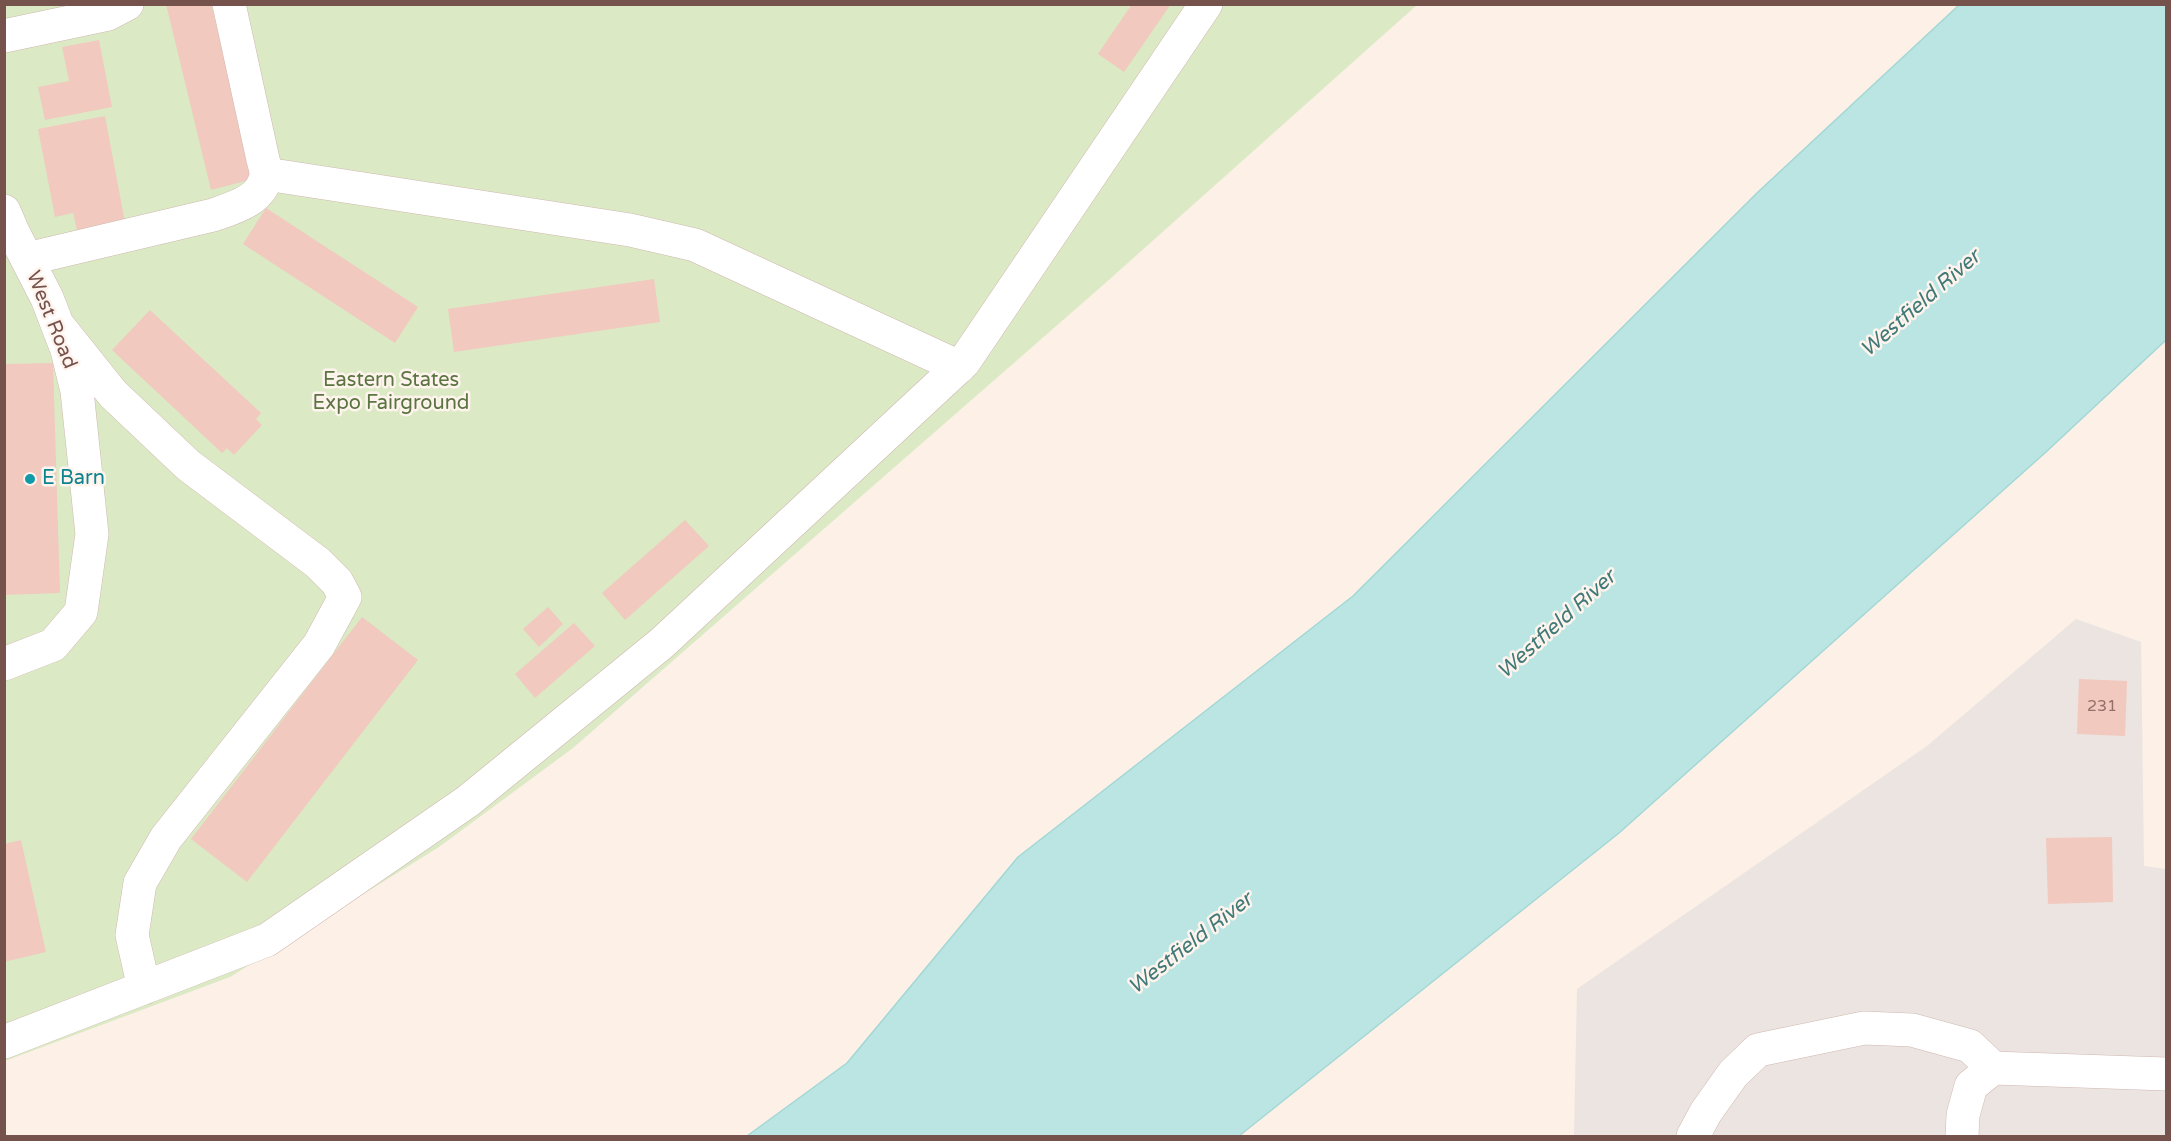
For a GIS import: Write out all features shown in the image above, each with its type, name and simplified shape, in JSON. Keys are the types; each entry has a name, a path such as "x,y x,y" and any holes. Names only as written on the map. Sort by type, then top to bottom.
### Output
{"lane":[{"path":"4,36 108,14 127,4"},
{"path":"27,259 213,215 242,205 261,189 266,174 229,4"},
{"path":"4,1042 267,940 468,801 662,643 959,367 1206,4"},
{"path":"266,174 630,230 695,245 959,367"},
{"name":"West Road","path":"4,211 12,232 47,298 67,350 77,391 92,534 81,612 53,645 4,664"},
{"path":"57,324 113,394 155,434 188,465 318,563 337,582 345,597 319,645 166,838 140,883 132,935 144,988"},
{"path":"1693,1137 1706,1112 1733,1074 1758,1050 1864,1028 1912,1030 1970,1046 1993,1068"},
{"path":"1962,1137 1963,1115 1971,1086 1993,1068 2166,1074"}],"shaded area":[{"path":"2076,619 2141,642 2144,866 2166,869 2166,1136 1574,1136 1577,989 1927,746"}],"green space":[{"name":"Eastern States Expo Fairground","path":"5,5 1417,5 1102,286 573,748 439,847 230,977 5,1061"}],"water":[{"name":"Westfield River","path":"1959,5 2166,5 2166,340 2046,452 1619,833 1239,1136 747,1136 847,1063 1018,857 1353,596 1758,192"}],"building":[{"path":"166,4 211,4 253,179 211,190"},
{"path":"1132,4 1171,4 1124,72 1098,54"},
{"path":"99,40 112,107 45,120 38,87 69,81 62,47"},
{"path":"105,116 125,222 77,230 73,213 55,217 38,129"},
{"path":"266,208 418,307 395,343 243,244"},
{"path":"654,279 660,322 454,352 448,309"},
{"path":"150,310 261,413 256,419 262,425 234,455 227,448 222,453 112,350"},
{"name":"E Barn","path":"53,363 60,593 4,595 4,364"},
{"path":"685,520 709,546 625,620 602,593"},
{"path":"548,607 563,624 539,647 523,629"},
{"path":"362,617 418,660 247,882 191,839"},
{"path":"574,623 595,646 535,698 515,674"},
{"path":"2079,679 2127,681 2125,736 2077,734"},
{"path":"2112,837 2113,902 2048,904 2046,838"},
{"path":"21,840 46,952 4,962 4,844"}],"place":[{"name":"E Barn","path":"30,479"}]}
